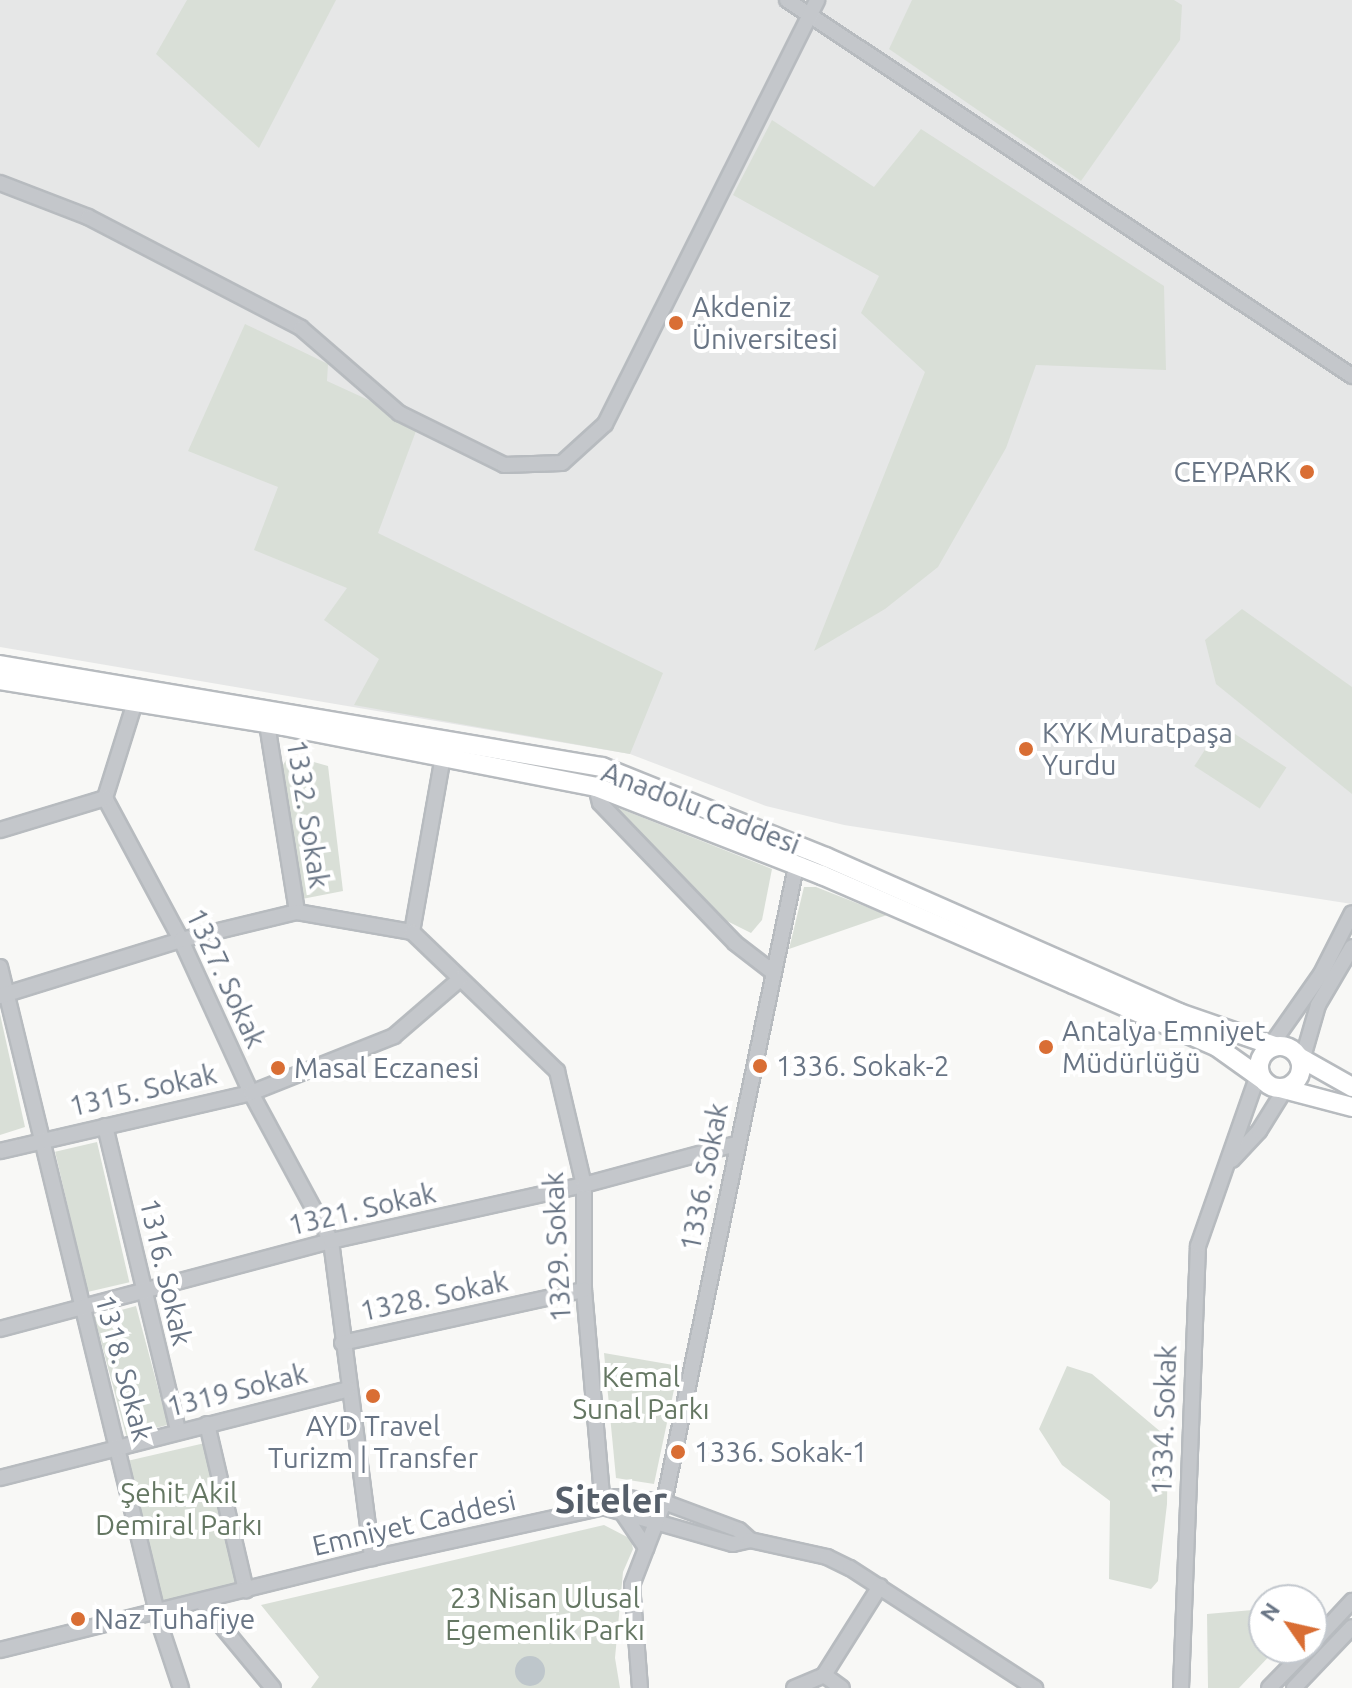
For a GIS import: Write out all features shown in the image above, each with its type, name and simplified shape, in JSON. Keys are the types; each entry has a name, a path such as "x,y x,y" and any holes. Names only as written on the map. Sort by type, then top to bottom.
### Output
{"main road":[{"name":"Anadolu Caddesi","path":"0,665 602,767 1217,1047 1260,1076"},
{"name":"Anadolu Caddesi","path":"0,680 267,724 596,787 799,856 1179,1013 1272,1047"},
{"path":"1352,1087 1300,1060 1289,1048 1272,1047 1260,1059 1260,1076 1284,1088 1352,1107"},
{"path":"1284,1088 1298,1077 1300,1060"}],"street":[{"path":"787,0 1352,376"},
{"path":"0,183 88,217 301,328 399,413 504,465 562,463 605,424 817,0"},
{"path":"0,830 105,798 135,702"},
{"name":"1332. Sokak","path":"267,724 297,912"},
{"path":"3,995 181,940 297,912 412,932 443,757"},
{"path":"596,787 600,803 735,943 774,973"},
{"name":"1327. Sokak","path":"105,798 181,940 251,1093 331,1241 372,1558"},
{"name":"1336. Sokak","path":"640,1688 632,1585 664,1502 736,1144 799,856"},
{"path":"1272,1047 1321,974 1352,913"},
{"name":"1329. Sokak","path":"412,932 557,1071 584,1185 584,1290 603,1507"},
{"path":"1300,1060 1318,1005 1352,947"},
{"name":"1318. Sokak","path":"0,967 3,995 44,1139 80,1306 120,1450 156,1611 181,1688"},
{"name":"1315. Sokak","path":"0,1151 251,1093 394,1036 460,979"},
{"name":"1334. Sokak","path":"1181,1688 1198,1246 1260,1076"},
{"name":"1334. Sokak","path":"1231,1161 1259,1131 1284,1088"},
{"name":"1316. Sokak","path":"105,1126 178,1431"},
{"name":"1321. Sokak","path":"0,1329 331,1241 584,1185 736,1144"},
{"name":"1328. Sokak","path":"342,1343 584,1290"},
{"name":"1319 Sokak","path":"0,1478 120,1450 178,1431 348,1389"},
{"path":"207,1424 246,1590"},
{"name":"Emniyet Caddesi","path":"0,1650 372,1558 603,1507 616,1497 664,1502 739,1530 750,1540 827,1557 880,1586 1035,1688"},
{"path":"603,1507 733,1544 750,1540"},
{"path":"624,1515 646,1548"},
{"path":"794,1688 824,1675 880,1586"},
{"path":"201,1601 273,1688"},
{"path":"1328,1627 1352,1601"},
{"path":"1294,1688 1352,1627"},
{"path":"1269,1688 1292,1664"},
{"path":"824,1675 842,1688"}],"shaded area":[{"name":"Akdeniz Üniversitesi","path":"0,0 1352,0 1352,904 844,825 766,806 630,754 0,647"},
{"path":"530,1656 541,1660 545,1671 541,1682 530,1686 519,1682 515,1671 519,1660"}],"green space":[{"path":"187,0 336,0 259,148 156,54"},
{"path":"912,0 1174,0 1182,5 1180,40 1081,181 889,49"},
{"path":"772,120 874,187 921,129 1164,286 1166,370 1036,365 1006,448 938,567 885,609 814,651 925,372 861,313 879,276 733,195"},
{"path":"245,324 328,364 327,381 419,423 378,533 663,673 630,754 354,705 379,659 324,620 347,588 254,550 278,487 188,451"},
{"path":"1242,609 1352,687 1352,794 1216,684 1205,640"},
{"path":"1221,725 1286,767 1260,809 1194,766"},
{"path":"289,755 328,766 343,891 302,899 280,770"},
{"path":"616,807 772,869 762,920 751,933 727,921"},
{"path":"804,887 816,887 887,915 789,949"},
{"path":"0,1014 25,1127 0,1135"},
{"path":"97,1142 129,1282 87,1292 55,1152"},
{"path":"136,1306 168,1425 126,1436 94,1317"},
{"name":"Kemal Sunal Parkı","path":"604,1353 679,1366 654,1484 616,1478"},
{"path":"1067,1366 1092,1374 1168,1438 1167,1504 1158,1581 1151,1589 1109,1579 1110,1501 1062,1465 1039,1429"},
{"name":"Şehit Akil Demiral Parkı","path":"205,1443 238,1587 160,1605 127,1461"},
{"name":"23 Nisan Ulusal Egemenlik Parkı","path":"604,1525 631,1539 633,1549 623,1572 615,1658 620,1688 311,1688 319,1677 261,1605"},
{"path":"1248,1610 1248,1664 1262,1664 1239,1688 1208,1688 1207,1614"}],"place":[{"name":"Akdeniz Üniversitesi","path":"676,323"},
{"name":"CEYPARK","path":"1307,472"},
{"name":"KYK Muratpaşa Yurdu","path":"1026,749"},
{"name":"Antalya Emniyet Müdürlüğü","path":"1046,1047"},
{"name":"1336. Sokak-2","path":"760,1066"},
{"name":"Masal Eczanesi","path":"278,1068"},
{"name":"AYD Travel Turizm | Transfer","path":"373,1396"},
{"name":"1336. Sokak-1","path":"678,1452"},
{"name":"Naz Tuhafiye","path":"78,1619"}],"district":[{"name":"Siteler","path":"611,1500"}]}
